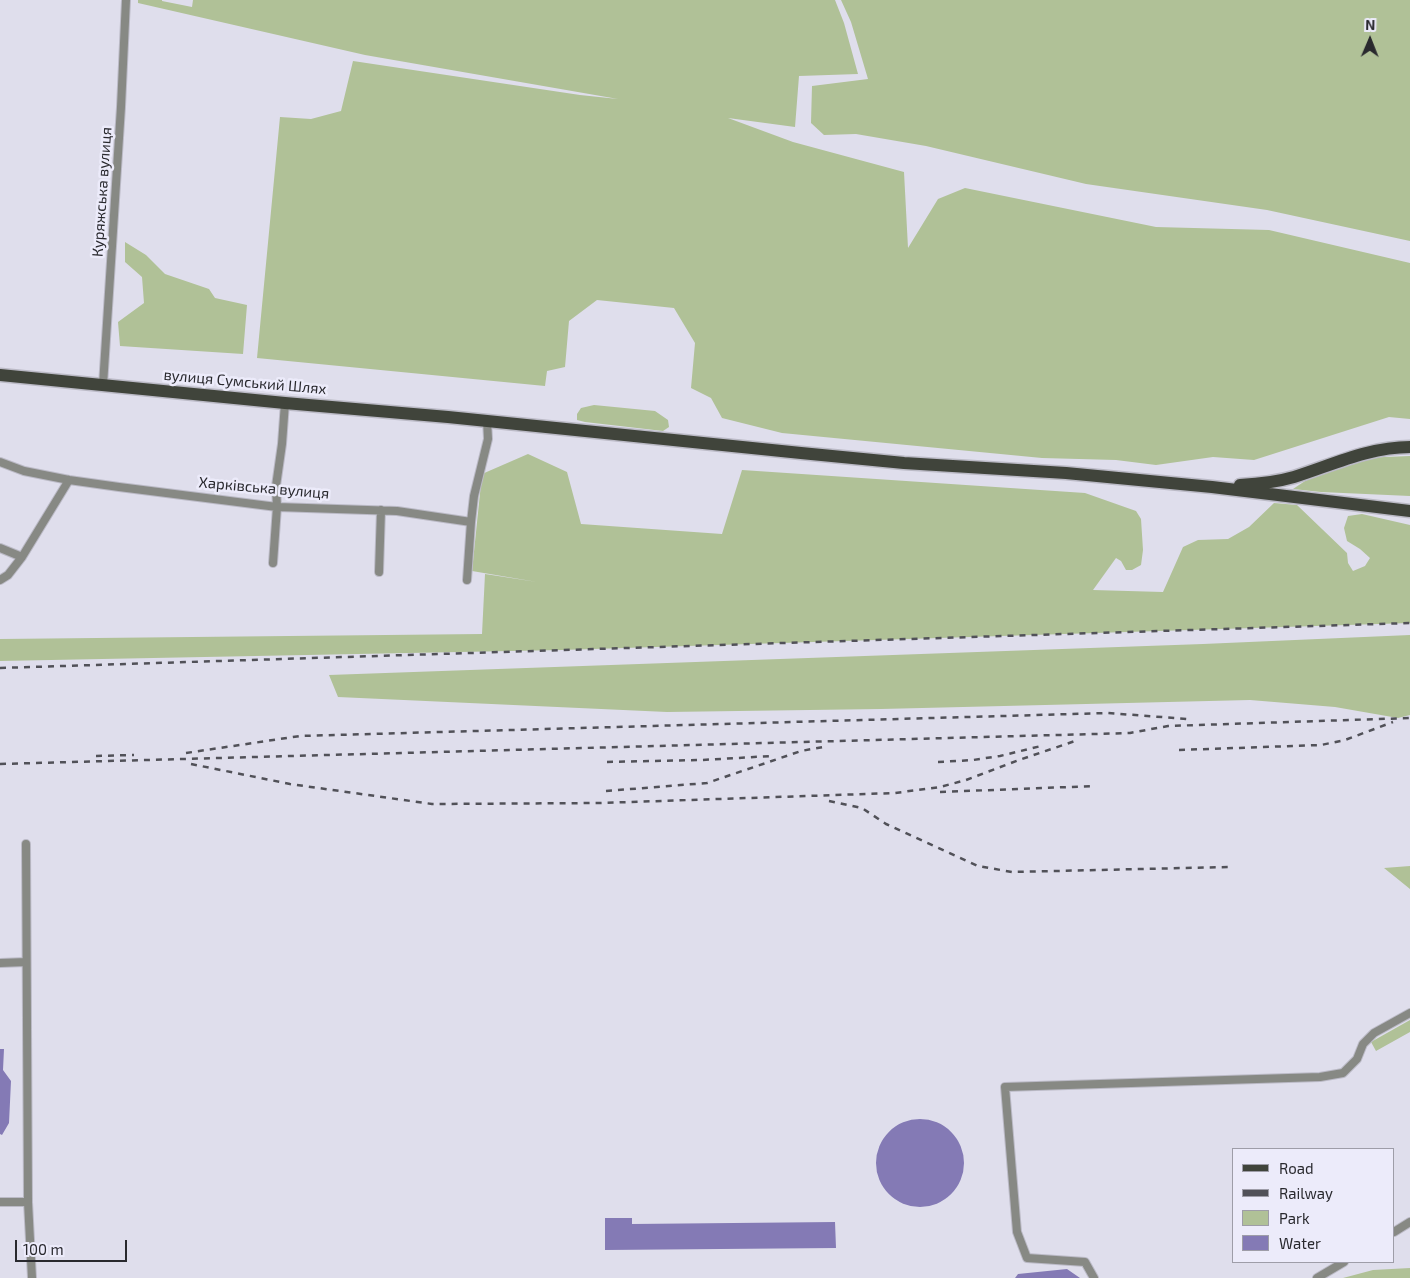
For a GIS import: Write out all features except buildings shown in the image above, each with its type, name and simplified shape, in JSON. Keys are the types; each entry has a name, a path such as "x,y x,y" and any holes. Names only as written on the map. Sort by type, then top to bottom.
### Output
{"main road":[{"name":"вулиця Сумський Шлях","path":"0,375 285,403 486,420 904,463 1066,473 1212,487"},
{"path":"1212,487 1281,480 1358,455 1410,447"},
{"path":"1212,487 1410,511"}],"street":[{"name":"Куряжська вулиця","path":"103,385 126,0"},
{"path":"273,563 277,507 276,486 285,403"},
{"path":"467,580 474,496 488,439 486,420"},
{"name":"Харківська вулиця","path":"0,462 24,471 69,480 277,507 397,511 471,522"},
{"path":"0,580 8,575 22,557 69,480"},
{"path":"378,572 381,510"},
{"path":"0,548 22,557"},
{"path":"26,844 28,1202 32,1278"},
{"path":"0,963 26,962"},
{"path":"1094,1278 1084,1262 1027,1258 1017,1232 1005,1087 1335,1075 1343,1073 1357,1059 1363,1044 1374,1033 1410,1013"},
{"path":"0,1202 28,1202"},
{"path":"1395,1231 1410,1222"},
{"path":"1317,1278 1342,1263"}],"green space":[{"path":"138,0 162,0 192,7 193,0 835,0 844,23 858,74 799,76 795,127 728,118 793,142 904,172 908,248 938,199 965,188 1156,227 1269,230 1410,263 1410,419 1389,417 1254,460 1213,457 1156,465 1116,460 1042,458 782,433 722,418 711,398 691,388 695,343 674,308 597,300 569,321 565,367 547,371 545,386 257,358 280,117 311,119 341,111 353,61 618,99 365,55 138,3"},
{"path":"841,0 1410,0 1410,241 1267,210 1086,184 926,146 856,134 824,135 811,123 812,86 868,79 851,22"},
{"path":"125,242 146,255 165,274 209,289 215,298 247,305 243,354 120,346 118,322 144,303 142,277 125,262"},
{"path":"594,405 655,411 668,420 669,427 663,431 577,420 577,414 581,408"},
{"path":"528,454 567,472 581,524 722,534 742,470 1085,493 1136,511 1141,519 1143,550 1141,565 1132,570 1126,570 1121,561 1116,558 1093,590 1163,592 1183,547 1198,540 1228,539 1249,527 1274,503 1297,505 1347,553 1348,563 1353,571 1365,566 1370,558 1347,541 1344,528 1348,516 1362,514 1410,525 1410,623 562,650 0,661 0,639 482,634 485,574 537,582 472,571 482,474"},
{"path":"1410,456 1410,496 1293,489 1305,481 1360,458"},
{"path":"1410,635 1410,715 1398,718 1335,707 1250,700 667,712 338,697 329,675 1203,644"},
{"path":"1410,866 1410,889 1384,868"},
{"path":"1410,1020 1410,1032 1376,1051 1371,1042"},
{"path":"1410,1268 1410,1278 1343,1278 1373,1270"}],"water":[{"path":"0,1049 4,1049 3,1070 11,1081 9,1123 2,1135 0,1134"},
{"path":"920,1119 937,1123 951,1132 960,1146 964,1163 960,1180 951,1194 937,1203 920,1207 903,1203 889,1194 880,1180 876,1163 880,1146 889,1132 903,1123"},
{"path":"605,1218 632,1218 632,1224 835,1222 836,1248 605,1250"},
{"path":"1067,1269 1080,1278 1015,1278 1018,1274"}],"railway":[{"path":"0,668 1410,623"},
{"path":"186,753 300,736 1108,713 1187,719"},
{"path":"0,764 1130,733 1168,726 1410,718"},
{"path":"1179,750 1321,745 1345,740 1393,722"},
{"path":"191,764 290,784 432,804 601,803 895,793 940,787 966,780 1075,741"},
{"path":"938,762 1000,756 1041,746"},
{"path":"606,791 707,783 801,751 823,747"},
{"path":"96,756 134,755"},
{"path":"607,762 772,756"},
{"path":"940,792 1095,786"},
{"path":"829,801 862,808 886,824 978,866 1012,872 1228,867"}]}
